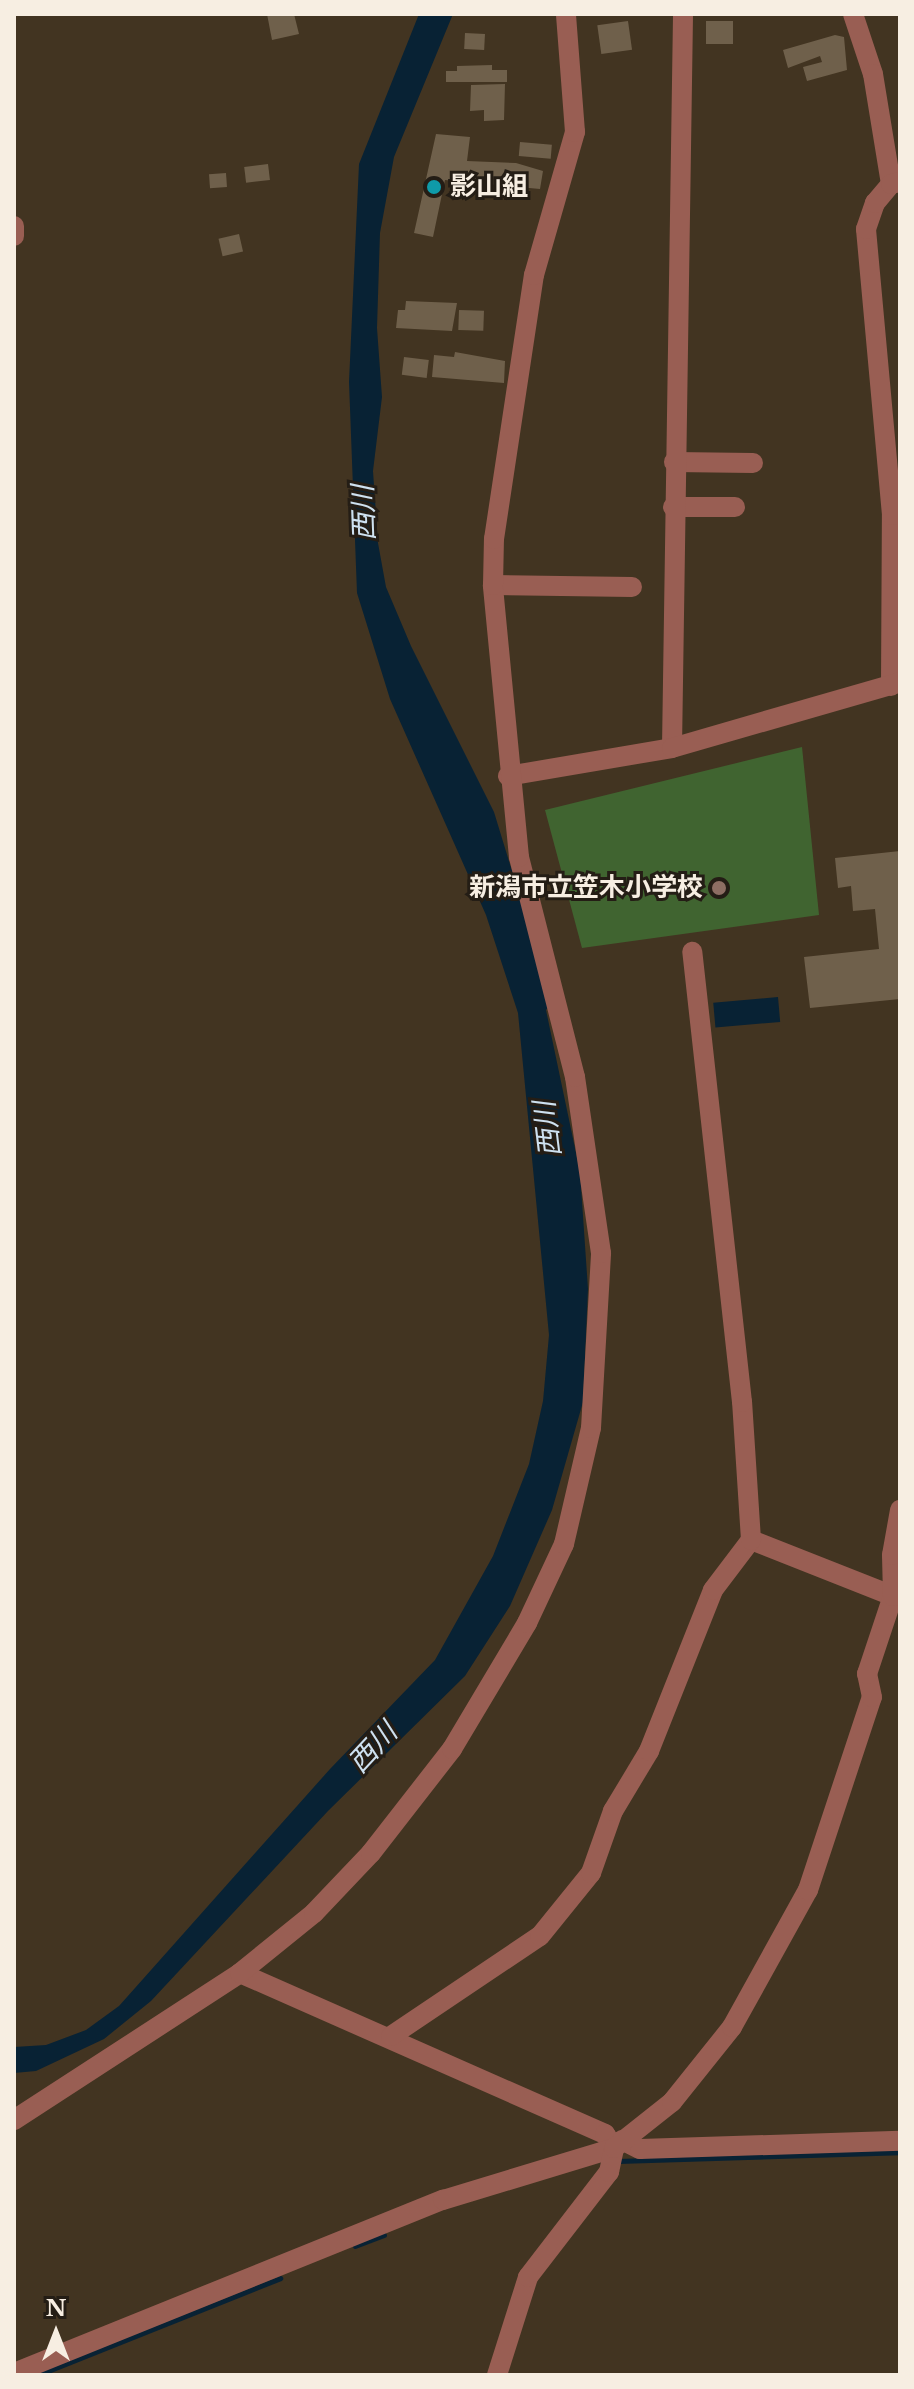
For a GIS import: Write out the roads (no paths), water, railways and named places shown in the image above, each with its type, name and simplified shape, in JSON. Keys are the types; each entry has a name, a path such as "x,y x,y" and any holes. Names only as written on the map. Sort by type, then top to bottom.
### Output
{"street":[{"path":"14,2120 240,1973 314,1913 362,1863 452,1749 527,1623 564,1544 591,1428 601,1253 590,1162 575,1077 519,857 508,776 493,585 494,539 534,275 575,132 566,14"},
{"path":"672,748 673,507 683,14"},
{"path":"508,776 672,748 896,684 892,515 866,229 875,203 895,183 873,74 853,14"},
{"path":"14,226 14,236"},
{"path":"674,462 753,463"},
{"path":"673,507 735,507"},
{"path":"493,585 632,587"},
{"path":"391,2036 540,1936 591,1873 613,1811 649,1751 713,1590 751,1540 742,1402 692,952"},
{"path":"497,2375 528,2277 614,2152 644,2127 700,2069 732,2027 787,1933 808,1890 872,1697 867,1674 893,1596 892,1555 900,1510"},
{"path":"751,1540 893,1596"},
{"path":"240,1973 391,2036 605,2134 614,2152"},
{"path":"14,2373 443,2200 614,2152 900,2141"}],"water":[{"name":"西川","path":"419,14 453,14 394,157 380,233 377,328 382,397 373,471 378,543 386,587 411,646 494,812 552,1002 546,1010 580,1172 588,1289 583,1402 552,1510 510,1606 465,1676 328,1811 151,2001 104,2039 36,2071 14,2073 14,2047 46,2045 86,2030 119,2006 330,1769 435,1660 493,1556 529,1464 543,1401 549,1335 518,1013 486,915 390,699 357,593 349,382 359,164"},
{"path":"778,997 780,1022 715,1028 713,1003"}],"waterway":[{"path":"618,2161 900,2152"},
{"path":"355,2246 384,2235"},
{"path":"38,2375 280,2278"}],"place":[{"name":"影山組","path":"434,187"},
{"name":"新潟市立笠木小学校","path":"719,888"}]}
